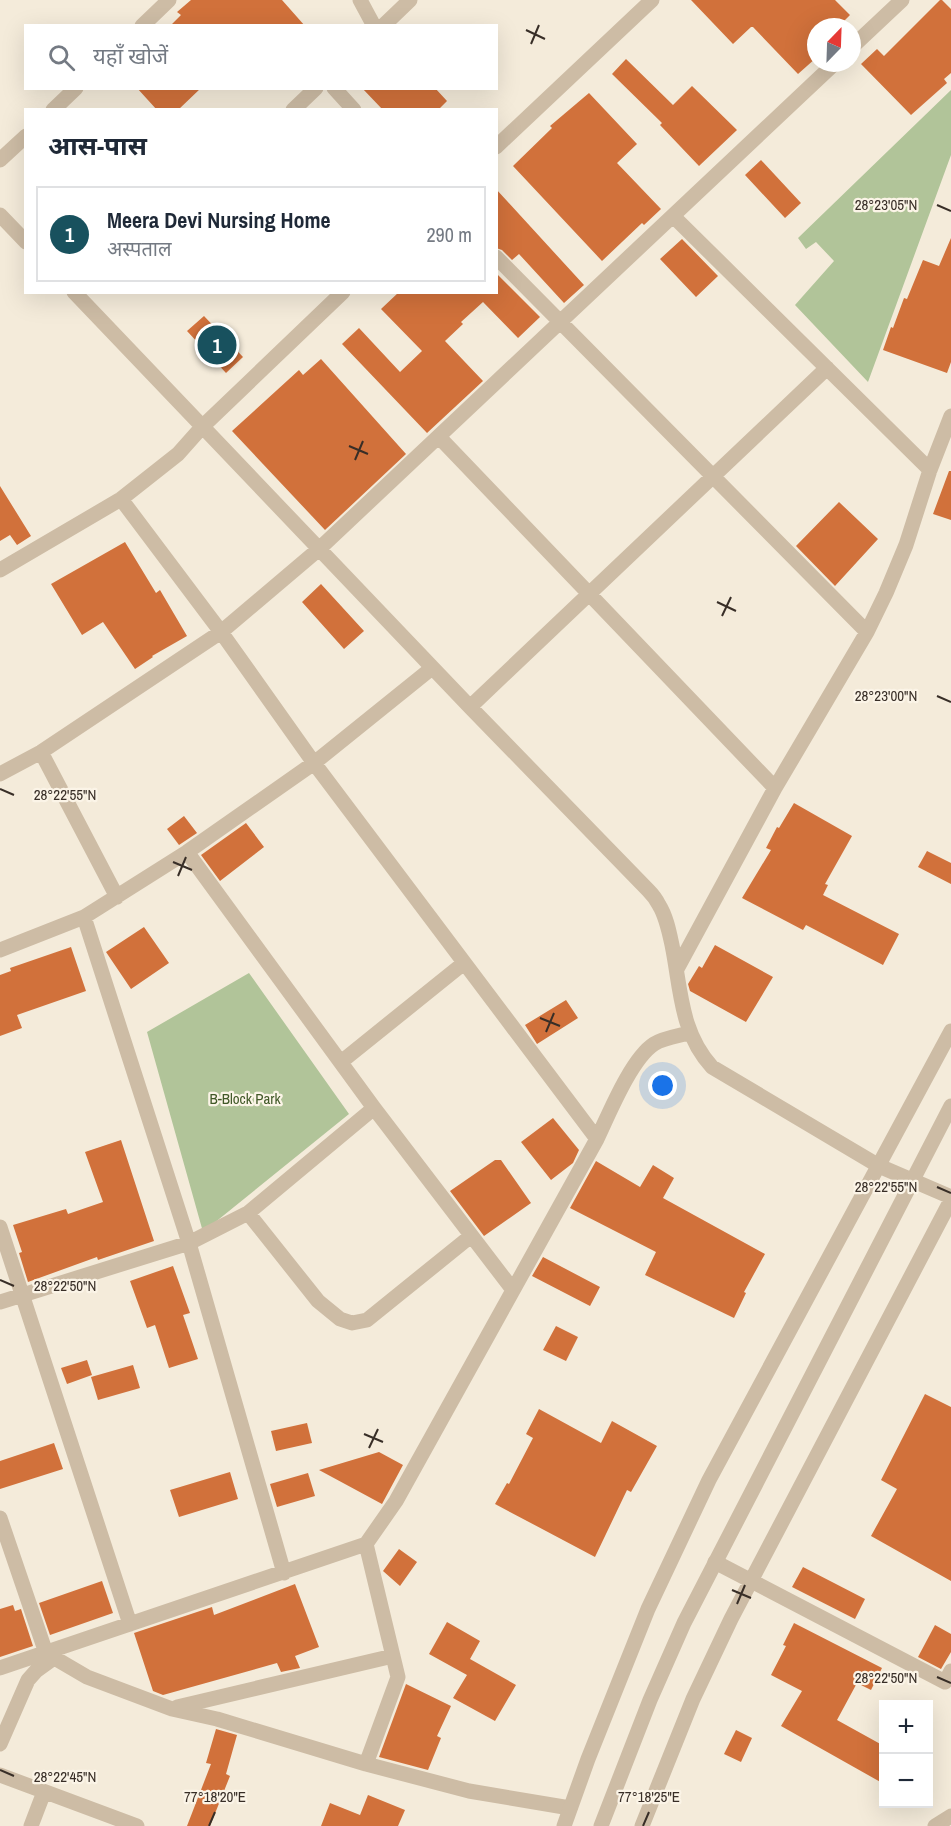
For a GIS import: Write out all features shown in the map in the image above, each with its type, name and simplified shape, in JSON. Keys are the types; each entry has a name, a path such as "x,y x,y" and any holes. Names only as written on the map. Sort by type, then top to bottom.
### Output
{"street":[{"path":"144,24 169,0"},
{"path":"360,0 374,24"},
{"path":"385,24 410,0"},
{"path":"498,145 652,0"},
{"path":"861,39 902,0"},
{"path":"0,774 41,752 221,632 319,549 826,72"},
{"path":"55,108 74,90"},
{"path":"295,108 314,90"},
{"path":"336,90 352,108"},
{"path":"0,160 24,138"},
{"path":"0,215 24,240"},
{"path":"673,216 930,470"},
{"path":"498,259 867,632"},
{"path":"0,570 121,499 178,454 202,427 341,294"},
{"path":"82,295 202,427 648,890 660,906 668,928 689,1033 700,1054 712,1067 879,1166 951,1198 751,1580 693,1699 642,1826"},
{"path":"470,707 827,368"},
{"path":"677,969 775,788 867,632 906,546 930,470 951,416"},
{"path":"439,437 775,788"},
{"path":"121,499 221,632 314,763 597,1139"},
{"path":"0,950 84,917 187,852 314,763 432,668"},
{"path":"41,752 117,897"},
{"path":"187,852 374,1108 513,1290"},
{"path":"84,917 189,1243 284,1573"},
{"path":"341,1062 464,963"},
{"path":"564,1826 588,1759 648,1610 709,1480 951,1031"},
{"path":"0,1668 50,1655 130,1624 366,1544 396,1501 597,1139 625,1082 643,1054 655,1043 689,1033"},
{"path":"601,1826 650,1700 684,1623 951,1106"},
{"path":"0,1302 189,1243 248,1213 374,1108"},
{"path":"248,1213 318,1301 340,1319 352,1323 367,1320 471,1236"},
{"path":"0,1227 130,1624"},
{"path":"0,1518 50,1655 87,1677 172,1708 217,1719 366,1764 469,1791 570,1808"},
{"path":"366,1544 398,1677 366,1764"},
{"path":"715,1562 945,1682 951,1671"},
{"path":"0,1744 28,1680 50,1655"},
{"path":"172,1708 393,1656"},
{"path":"0,1776 137,1826"},
{"path":"31,1826 44,1792"},
{"path":"935,1826 951,1816"}],"green space":[{"path":"951,90 951,155 868,382 795,305 834,261 816,242 806,249 798,238"},
{"name":"B-Block Park","path":"249,973 349,1114 203,1232 147,1032"}],"building":[{"path":"191,0 282,0 303,24 172,24 181,15 177,12"},
{"path":"691,0 835,0 850,15 847,18 807,18 807,66 798,74 753,27 733,44"},
{"path":"940,0 951,9 951,73 944,79 947,83 911,115 861,64 877,49 884,56"},
{"path":"626,59 673,105 692,86 737,130 699,166 660,125 662,123 612,74"},
{"path":"139,90 199,90 180,108 155,108"},
{"path":"364,90 437,90 447,101 440,108 381,108"},
{"path":"589,93 637,144 617,163 661,209 644,225 642,223 602,261 513,166 552,128 550,126"},
{"path":"761,160 801,203 785,218 745,175"},
{"path":"498,191 584,285 564,303 519,254 512,260 498,249"},
{"path":"951,238 951,362 947,373 883,350 891,327 893,328 904,298 907,299 923,260 939,266"},
{"path":"682,239 718,276 696,297 660,259"},
{"path":"498,275 540,317 518,338 483,302 461,322 463,324 445,341 483,381 427,433 342,344 359,328 400,372 422,351 381,309 397,294 498,294"},
{"path":"204,316 243,357 226,373 187,331"},
{"path":"321,359 406,454 325,530 232,431 299,370 303,375"},
{"path":"949,471 951,471 951,520 933,514"},
{"path":"0,486 31,536 17,545 10,535 0,541"},
{"path":"839,502 878,539 835,586 796,546"},
{"path":"125,542 156,593 160,590 187,636 152,656 135,669 103,622 82,635 51,584"},
{"path":"321,584 364,631 344,649 302,602"},
{"path":"794,803 852,836 825,884 828,885 823,895 899,934 883,965 806,925 803,930 742,898 771,850 766,848 777,827 779,828"},
{"path":"184,816 197,833 179,845 167,829"},
{"path":"246,823 264,847 220,881 201,855"},
{"path":"927,851 951,863 951,884 918,867"},
{"path":"144,927 169,963 131,989 106,952"},
{"path":"715,945 773,977 746,1022 690,991 688,984 699,966 702,968"},
{"path":"71,947 86,991 17,1015 22,1028 0,1036 0,975 11,971 10,968"},
{"path":"566,1000 578,1018 537,1044 525,1025"},
{"path":"553,1118 579,1150 573,1163 551,1180 521,1142"},
{"path":"121,1140 154,1241 98,1260 97,1257 28,1282 19,1253 22,1252 13,1225 66,1209 68,1214 103,1202 85,1152"},
{"path":"495,1160 501,1160 531,1203 484,1236 450,1191"},
{"path":"596,1161 640,1187 653,1165 674,1178 663,1198 765,1254 744,1292 746,1293 734,1318 645,1275 656,1252 570,1208"},
{"path":"543,1257 600,1287 590,1306 532,1276"},
{"path":"173,1266 190,1313 183,1315 198,1359 169,1368 155,1325 147,1328 130,1281"},
{"path":"556,1326 578,1337 566,1361 543,1350"},
{"path":"87,1360 92,1375 67,1384 61,1368"},
{"path":"133,1365 140,1388 98,1400 91,1377"},
{"path":"925,1394 951,1407 951,1581 871,1536 897,1489 881,1480"},
{"path":"539,1409 601,1443 612,1421 657,1446 631,1492 627,1490 595,1557 495,1504 507,1483 509,1484 533,1438 526,1434"},
{"path":"307,1423 312,1443 276,1451 271,1431"},
{"path":"54,1443 63,1469 0,1489 0,1461"},
{"path":"379,1452 403,1465 382,1504 319,1470"},
{"path":"230,1472 238,1499 179,1517 170,1490"},
{"path":"308,1473 315,1496 277,1507 270,1484"},
{"path":"399,1549 417,1562 400,1586 383,1571"},
{"path":"803,1567 865,1599 855,1619 792,1587"},
{"path":"102,1581 113,1613 50,1635 39,1603"},
{"path":"295,1584 319,1647 295,1656 300,1668 281,1672 277,1663 163,1695 153,1691 134,1633 212,1607 214,1615"},
{"path":"13,1605 15,1611 21,1609 33,1646 0,1657 0,1609"},
{"path":"447,1622 480,1641 470,1659 516,1685 495,1721 453,1698 467,1675 429,1654"},
{"path":"794,1623 882,1668 871,1690 857,1683 837,1720 879,1743 879,1781 781,1726 802,1691 771,1675 786,1646 783,1645"},
{"path":"935,1625 951,1634 951,1652 941,1669 918,1657"},
{"path":"406,1684 451,1706 437,1736 441,1738 428,1770 379,1757"},
{"path":"216,1729 237,1735 226,1774 230,1776 210,1826 187,1826 211,1764 206,1763"},
{"path":"736,1730 752,1738 741,1762 724,1754"},
{"path":"368,1795 405,1810 398,1826 321,1826 330,1803 360,1815"}],"place":[{"name":"Meera Devi Nursing Home","path":"217,345"}]}
